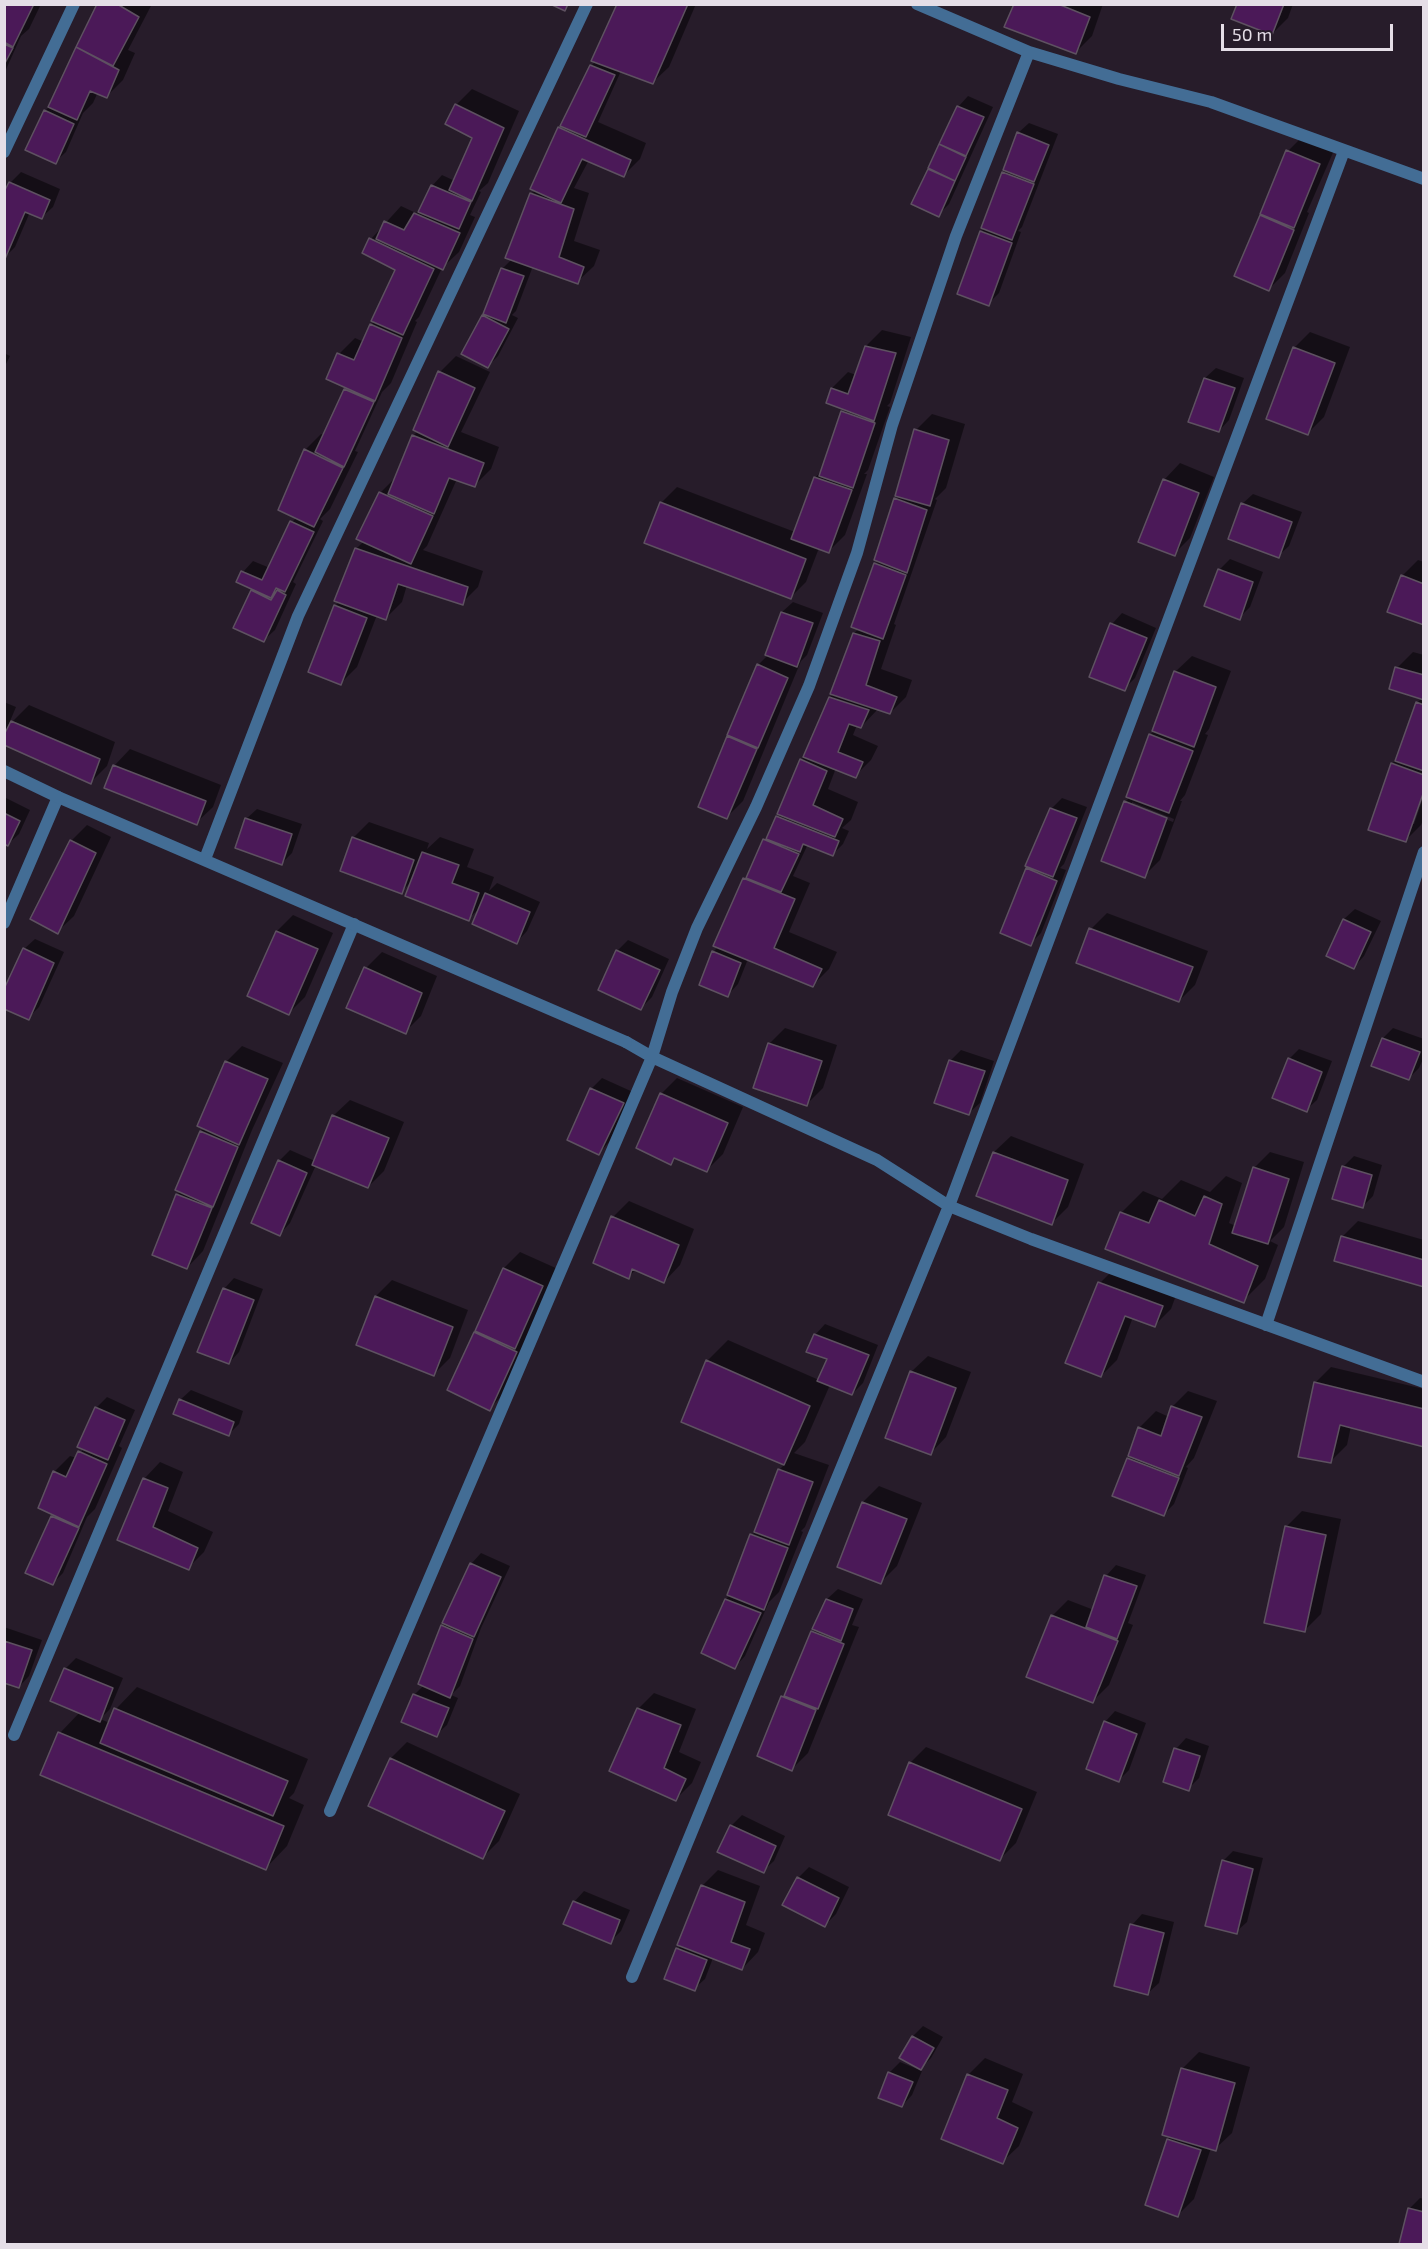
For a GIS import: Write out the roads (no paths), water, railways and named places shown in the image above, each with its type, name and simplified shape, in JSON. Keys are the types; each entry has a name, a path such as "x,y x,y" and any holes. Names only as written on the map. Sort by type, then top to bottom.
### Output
{"street":[{"path":"4,152 74,4"},
{"path":"205,859 298,616 588,4"},
{"path":"917,4 1029,52 1119,79 1210,102 1424,179"},
{"path":"330,1810 652,1058 672,992 697,928 756,807 822,654 857,553 892,425 945,268 1029,52"},
{"path":"632,1977 949,1206 1344,151"},
{"path":"4,771 58,797 626,1042 652,1058 877,1161 949,1206 1031,1239 1424,1382"},
{"path":"4,923 58,797"},
{"path":"1266,1325 1424,852"},
{"path":"14,1735 354,924"}]}
